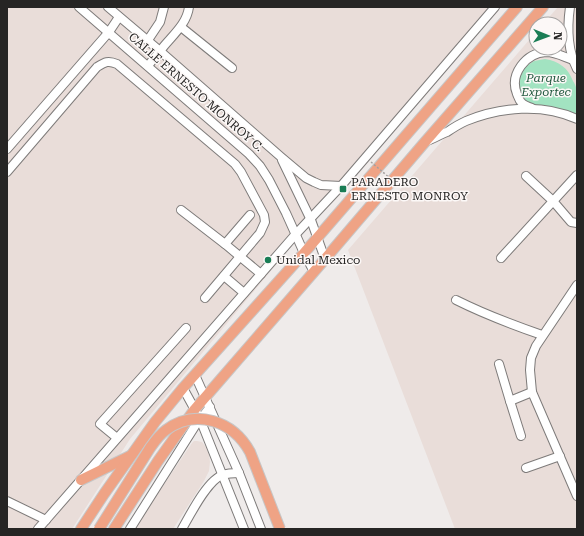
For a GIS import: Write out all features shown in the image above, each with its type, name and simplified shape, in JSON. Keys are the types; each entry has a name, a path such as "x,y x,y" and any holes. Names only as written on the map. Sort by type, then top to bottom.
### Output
{"main road":[{"path":"81,529 155,422 183,388 304,253 517,7"},
{"path":"114,529 158,461 205,396 543,7"},
{"path":"99,529 158,437 174,425 190,420 200,419 215,422 230,428 242,439 250,452 280,529"},
{"path":"81,480 132,456"}],"street":[{"name":"CALLE ERNESTO MONROY C.","path":"79,7 249,154 260,166 286,213 314,272"},
{"name":"CALLE ERNESTO MONROY C.","path":"108,7 306,178 322,184 341,186"},
{"path":"148,66 181,27 186,19 189,7"},
{"path":"38,529 244,293 341,186 495,7"},
{"path":"570,7 569,41 573,60 577,69"},
{"path":"148,40 160,22 164,8"},
{"path":"7,149 109,32 119,17"},
{"path":"181,27 232,68"},
{"path":"533,109 521,102 516,90 515,81 518,70 526,60 538,53 547,52 558,54 573,60"},
{"path":"7,172 97,67 104,62 111,61 117,64 235,164 241,172 264,215 265,222 260,233 205,298"},
{"path":"425,142 464,122 488,113 506,110 533,109 577,119"},
{"name":"CALLE ERNESTO MONROY C.","path":"281,157 310,220 325,259"},
{"path":"501,258 577,175"},
{"path":"526,176 571,222 577,223"},
{"path":"180,210 225,244 261,274"},
{"path":"225,244 250,215"},
{"path":"224,276 244,293"},
{"path":"577,285 542,335 531,358 530,370 532,392 577,496"},
{"path":"456,300 542,335"},
{"path":"117,438 100,424 186,328"},
{"path":"499,364 521,436"},
{"path":"195,375 239,473 261,529"},
{"path":"183,388 200,419 244,529"},
{"path":"510,401 532,392"},
{"path":"130,529 200,419 210,407"},
{"path":"526,468 560,456"},
{"path":"182,529 206,489 213,481 222,475 239,473"},
{"path":"7,501 46,520"}],"path":[{"path":"371,162 398,185"}],"shaded area":[{"path":"7,7 492,7 130,439 72,529 7,529"},
{"path":"558,7 577,7 577,529 455,529 348,250 528,41 528,56 568,56 568,16 550,16"},
{"path":"194,441 202,442 209,454 209,471 173,529 134,529 192,443"}],"green space":[{"name":"Parque Exportec","path":"545,59 559,63 571,76 577,90 577,118 528,105 519,93 519,76 525,67 534,61"}],"place":[{"name":"PARADERO ERNESTO MONROY","path":"343,189"},
{"name":"Unidal Mexico","path":"268,260"}]}
